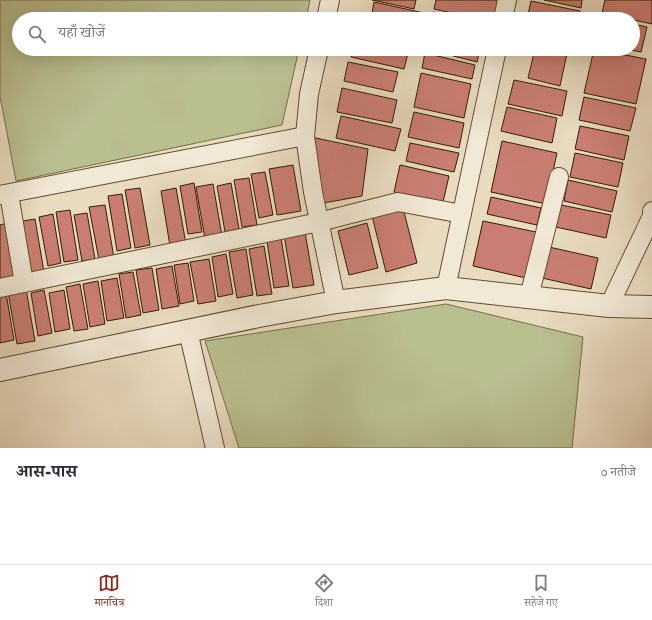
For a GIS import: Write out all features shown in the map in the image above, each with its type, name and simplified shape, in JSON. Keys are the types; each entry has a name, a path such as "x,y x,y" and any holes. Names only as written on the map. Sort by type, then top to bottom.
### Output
{"street":[{"path":"327,12 330,0"},
{"path":"504,12 507,0"},
{"path":"317,56 309,94 305,136 313,192 336,302"},
{"path":"446,288 496,56"},
{"path":"24,283 3,192 305,136"},
{"path":"529,297 559,177"},
{"path":"0,288 319,222 398,202 462,214"},
{"path":"609,306 652,216 652,211"},
{"path":"0,370 336,302 446,288 609,306 652,307"},
{"path":"188,331 215,448"}],"green space":[{"path":"0,0 310,0 307,12 12,12 12,56 297,56 282,125 16,181 0,96"},
{"path":"446,304 583,337 572,448 239,448 205,341"}],"building":[{"path":"372,0 416,0 414,9"},
{"path":"436,0 499,0 496,12 448,12 434,9"},
{"path":"544,0 582,0 581,8"},
{"path":"605,0 652,0 652,24 640,21 640,12 602,12"},
{"path":"531,1 580,11 580,12 529,12"},
{"path":"374,2 419,12 372,12"},
{"path":"640,26 647,27 640,52"},
{"path":"351,56 407,56 404,69"},
{"path":"424,56 438,56 475,65 472,79 422,68"},
{"path":"453,56 478,56 477,62"},
{"path":"533,56 566,56 560,86 528,78"},
{"path":"592,56 630,56 646,59 636,104 584,93"},
{"path":"348,62 398,72 393,92 344,81"},
{"path":"421,73 471,84 464,118 414,107"},
{"path":"514,80 567,91 562,116 508,104"},
{"path":"342,88 397,100 392,123 337,112"},
{"path":"584,97 636,108 630,131 579,120"},
{"path":"507,107 557,118 552,143 501,131"},
{"path":"414,112 464,123 459,148 408,137"},
{"path":"341,116 401,129 395,151 336,138"},
{"path":"580,126 629,136 624,160 575,149"},
{"path":"311,137 368,149 362,196 324,203"},
{"path":"502,141 557,153 546,204 491,192"},
{"path":"410,143 459,153 454,172 406,161"},
{"path":"575,153 623,163 618,187 570,177"},
{"path":"293,165 301,211 277,215 269,169"},
{"path":"400,165 449,176 443,202 394,192"},
{"path":"265,172 273,215 259,218 251,174"},
{"path":"249,178 257,225 242,227 234,180"},
{"path":"568,180 617,191 612,212 564,201"},
{"path":"194,183 202,232 188,234 180,186"},
{"path":"231,183 239,229 225,232 217,186"},
{"path":"213,184 222,236 205,239 196,187"},
{"path":"140,188 150,245 135,248 125,190"},
{"path":"176,188 186,244 170,246 161,191"},
{"path":"122,194 131,248 117,251 108,196"},
{"path":"491,197 541,208 537,225 487,214"},
{"path":"105,205 114,258 99,260 89,207"},
{"path":"561,205 611,215 606,238 556,227"},
{"path":"403,208 417,263 386,272 372,216"},
{"path":"70,210 78,260 64,262 56,212"},
{"path":"87,213 95,259 82,261 74,215"},
{"path":"53,214 61,263 48,266 39,217"},
{"path":"35,219 44,272 26,275 17,222"},
{"path":"483,221 536,232 526,278 473,266"},
{"path":"7,223 16,277 0,280 0,225"},
{"path":"367,223 378,268 349,275 338,231"},
{"path":"305,232 314,285 293,288 284,235"},
{"path":"281,238 289,286 274,288 267,241"},
{"path":"264,246 272,294 257,296 249,249"},
{"path":"549,247 598,258 591,289 542,278"},
{"path":"246,249 253,295 237,298 229,252"},
{"path":"226,254 233,294 218,297 212,257"},
{"path":"209,259 216,301 198,304 190,262"},
{"path":"188,263 194,301 180,304 174,265"},
{"path":"172,266 179,306 162,309 156,269"},
{"path":"152,268 159,310 143,313 136,270"},
{"path":"133,272 141,315 126,318 119,274"},
{"path":"117,278 124,318 107,321 101,281"},
{"path":"98,281 105,324 90,327 83,284"},
{"path":"80,284 88,329 74,331 66,287"},
{"path":"26,289 35,341 17,344 8,292"},
{"path":"44,290 52,333 38,336 31,293"},
{"path":"64,290 70,329 55,332 49,293"},
{"path":"6,293 14,340 0,343 0,294"}]}
